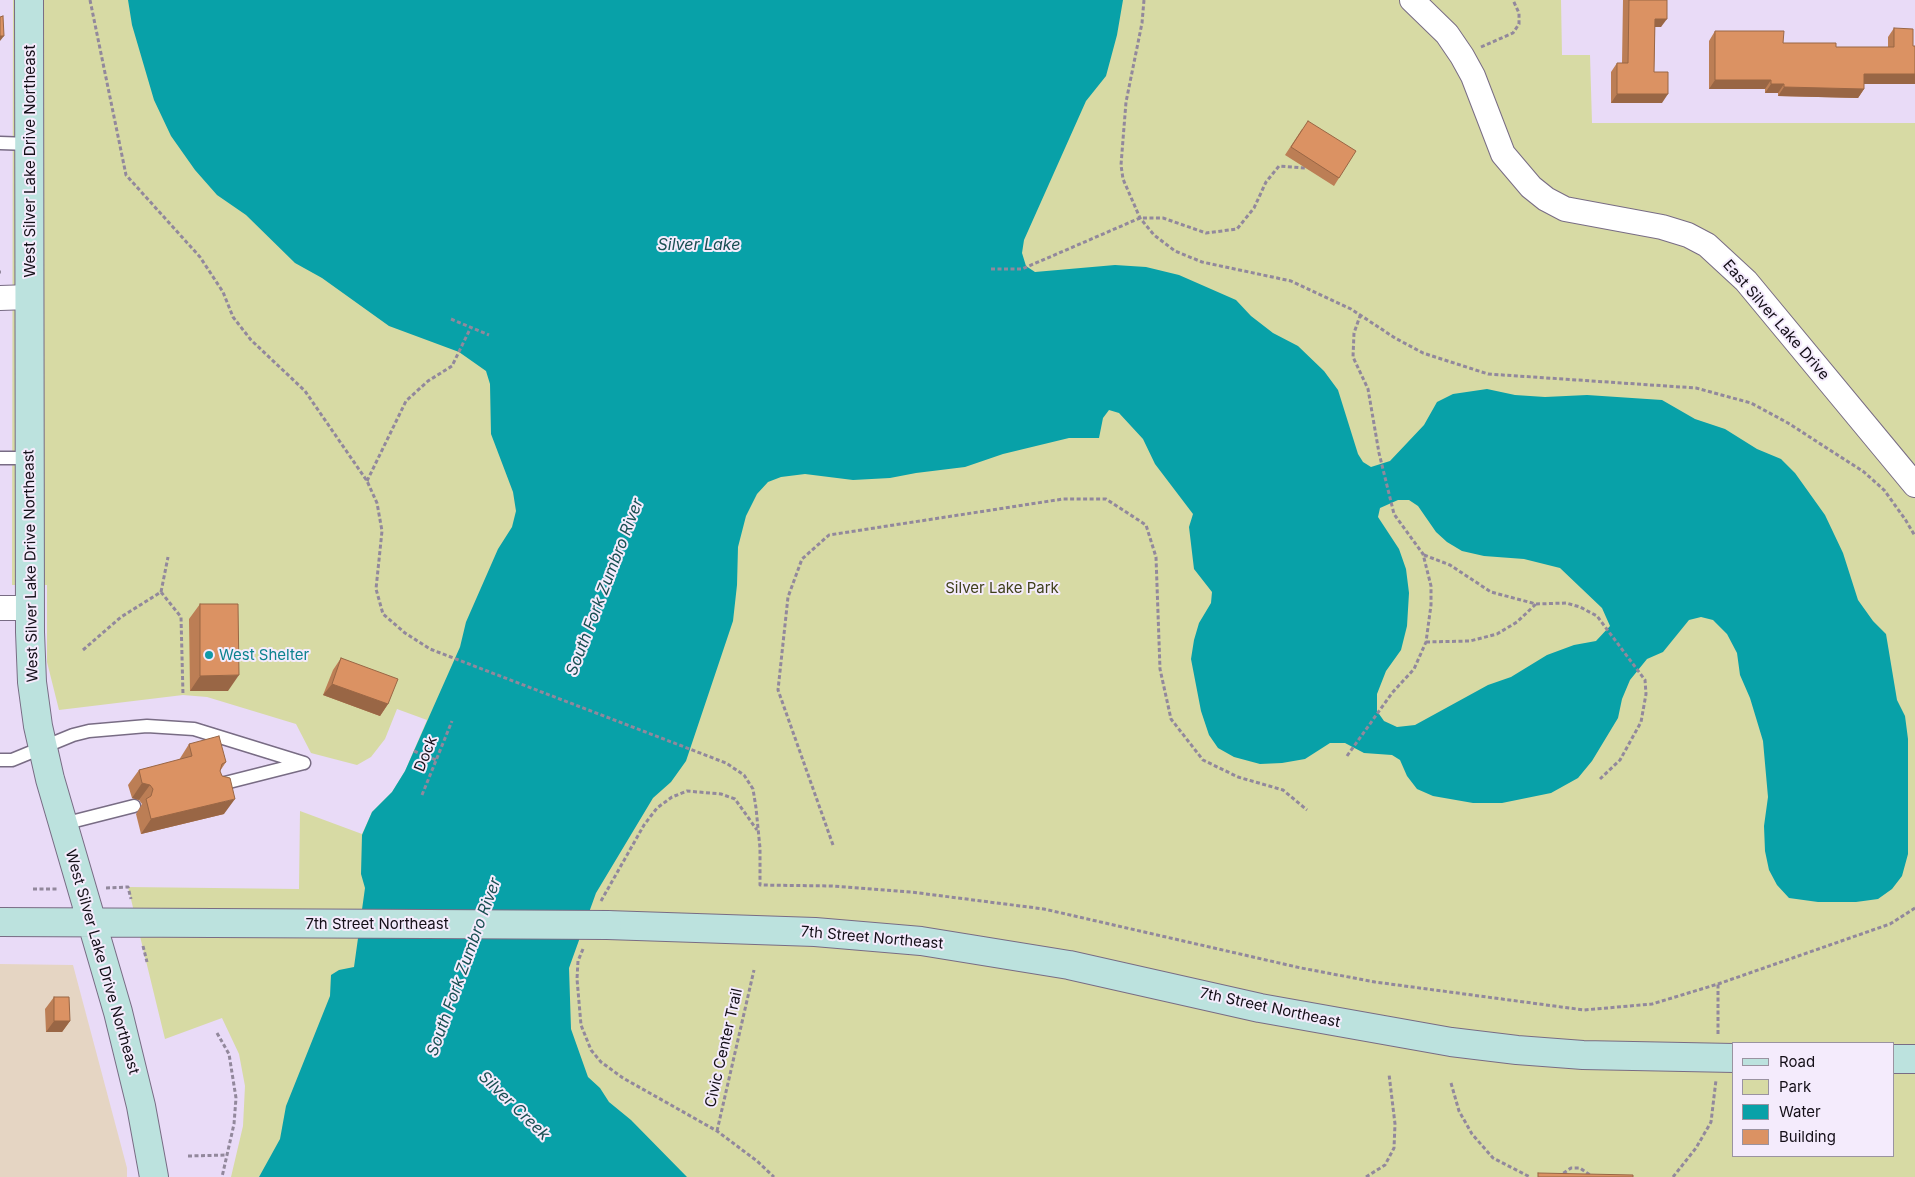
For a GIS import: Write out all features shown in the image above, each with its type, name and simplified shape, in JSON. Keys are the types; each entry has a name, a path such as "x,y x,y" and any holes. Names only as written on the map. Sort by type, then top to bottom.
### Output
{"main road":[{"name":"West Silver Lake Drive Northeast","path":"29,0 31,672 43,746 136,1084 154,1177"},
{"name":"7th Street Northeast","path":"0,922 607,925 806,931 921,941 1069,965 1260,1008 1451,1042 1517,1050 1583,1054 1732,1058"},
{"path":"1895,1059 1915,1059"}],"street":[{"name":"East Silver Lake Drive","path":"1412,0 1447,34 1462,56 1473,76 1502,154 1531,187 1546,199 1565,209 1662,227 1688,235 1707,245 1746,281 1915,485"},
{"path":"0,298 30,297"},
{"path":"0,608 30,608"}],"lane":[{"path":"0,143 30,144"},
{"path":"0,458 30,458"},
{"path":"0,760 12,760 43,746 89,731 147,726 194,728 304,763 217,785"},
{"path":"63,824 134,806"}],"path":[{"path":"90,0 126,175 200,257 223,292 233,317 251,340 305,391 367,481 377,503 382,531 376,589 383,614 405,633 430,648 726,763 744,775 753,789 760,848 760,885 823,886 902,892 1044,909 1301,968 1441,992 1584,1010 1652,1004 1718,984 1890,924 1915,908"},
{"path":"1144,0 1142,23 1126,102 1121,165 1122,180 1140,218 1154,235 1175,251 1202,262 1292,281 1318,292 1423,353 1488,374 1696,388 1751,403 1788,423 1864,472 1884,490 1906,519 1915,536"},
{"path":"1462,56 1512,33 1519,24 1519,13 1513,0"},
{"path":"991,269 1022,269 1140,218 1163,218 1206,233 1237,229 1254,208 1266,182 1279,166 1305,168"},
{"path":"1347,756 1392,693 1414,669 1426,642 1431,606 1431,586 1423,554 1394,514 1378,453 1368,389 1353,357 1354,333 1360,316"},
{"path":"451,319 489,335"},
{"path":"367,481 406,402 428,381 452,366 471,327"},
{"path":"833,845 778,690 788,597 802,559 829,535 1063,499 1106,499 1146,525 1156,557 1160,668 1171,719 1204,760 1238,777 1283,790 1307,810"},
{"path":"1423,554 1450,565 1491,592 1536,604 1566,603 1580,607 1597,616 1645,680 1646,694 1641,722 1620,760 1600,779"},
{"path":"83,650 120,617 161,592 168,557"},
{"path":"161,592 181,617 183,695"},
{"path":"1426,642 1470,641 1497,634 1517,622 1536,604"},
{"name":"Dock","path":"422,795 452,721"},
{"path":"414,751 436,760"},
{"path":"702,792 721,794 735,799 758,831"},
{"name":"Civic Center Trail","path":"717,1132 754,970"},
{"path":"1718,984 1718,1014"},
{"path":"217,1032 229,1054 236,1098 234,1124 222,1177"},
{"path":"1366,1177 1385,1165 1394,1148 1395,1124 1389,1074"},
{"name":"Civic Center Trail","path":"623,1078 717,1132 774,1177"},
{"path":"1451,1083 1459,1112 1472,1134 1493,1158 1530,1177"},
{"path":"1673,1177 1696,1148 1711,1122 1714,1100"},
{"path":"188,1156 227,1155"},
{"path":"1558,1177 1571,1168 1580,1168 1593,1177"}],"shaded area":[{"path":"0,964 73,965 127,1168 127,1177 0,1177"}],"green space":[{"name":"Silver Lake Park","path":"13,0 1561,0 1562,55 1590,55 1592,123 1915,123 1915,1177 231,1177 243,1126 245,1086 239,1054 222,1018 165,1039 128,887 299,889 300,811 362,834 372,812 392,792 405,771 427,720 397,709 385,739 371,757 357,765 311,753 296,724 207,697 183,695 59,710 47,662 47,585 12,585"}],"water":[{"name":"Silver Lake","path":"128,0 1123,0 1117,35 1106,76 1086,101 1024,240 1022,253 1026,266 1035,272 1115,265 1146,267 1179,275 1236,300 1251,316 1273,333 1298,346 1324,371 1338,390 1358,454 1363,462 1371,467 1390,461 1424,425 1437,402 1453,394 1487,389 1515,395 1545,397 1587,395 1662,400 1695,419 1725,429 1757,449 1781,459 1795,473 1825,515 1843,553 1858,600 1873,621 1886,634 1897,700 1905,716 1908,739 1908,854 1902,876 1892,889 1878,899 1856,902 1818,902 1789,898 1777,885 1769,870 1765,851 1764,826 1768,797 1763,741 1750,698 1740,675 1737,653 1727,634 1713,620 1701,617 1689,620 1663,652 1647,659 1630,680 1622,699 1618,718 1592,761 1578,778 1551,793 1502,803 1473,803 1433,796 1417,789 1407,776 1400,760 1392,755 1364,753 1345,743 1330,743 1305,759 1260,764 1234,757 1218,748 1209,735 1201,711 1191,659 1199,623 1211,603 1212,592 1194,569 1189,527 1193,514 1155,464 1143,439 1119,413 1109,410 1103,418 1099,438 1069,438 1003,454 965,467 890,478 853,480 805,474 781,477 768,482 757,494 746,516 738,547 737,585 733,621 686,761 671,782 653,798 596,893 569,968 571,1029 588,1077 600,1088 609,1102 631,1120 687,1177 259,1177 280,1139 286,1106 330,996 331,975 339,970 354,967 365,888 361,874 362,835 372,812 392,792 405,771 460,647 466,622 498,549 512,527 516,511 513,492 491,434 490,384 486,371 459,352 389,326 322,278 295,263 246,215 217,195 195,170 171,136 154,100 132,25","holes":["1398,500 1409,500 1418,506 1436,532 1447,542 1462,551 1484,556 1524,559 1560,568 1602,608 1610,626 1596,641 1574,645 1547,655 1511,677 1488,685 1415,725 1397,727 1384,721 1377,711 1377,694 1386,671 1401,650 1407,626 1409,593 1406,569 1399,549 1378,517 1380,508"]}],"building":[{"path":"1629,0 1667,0 1667,19 1655,19 1654,72 1668,72 1668,94 1617,94 1617,63 1628,63"},
{"path":"3,16 4,36 0,36 0,17"},
{"path":"1894,28 1913,29 1915,74 1864,74 1864,89 1784,87 1784,84 1771,84 1771,80 1715,80 1715,31 1784,31 1783,43 1836,43 1836,47 1894,47"},
{"path":"1308,121 1356,151 1339,178 1291,147"},
{"path":"200,604 238,604 239,675 200,676"},
{"path":"341,658 398,679 388,704 332,684"},
{"path":"219,736 226,762 222,764 220,771 222,776 230,778 235,799 151,819 146,799 151,796 153,789 150,785 142,783 139,770 192,756 189,744"},
{"path":"54,997 69,997 70,1021 54,1021"},
{"path":"1538,1173 1633,1175 1633,1177 1538,1177"}],"place":[{"name":"West Shelter","path":"209,655"}],"water label":[{"name":"South Fork Zumbro River","path":"605,587"},
{"name":"South Fork Zumbro River","path":"464,967"},
{"name":"Silver Creek","path":"514,1106"}]}
